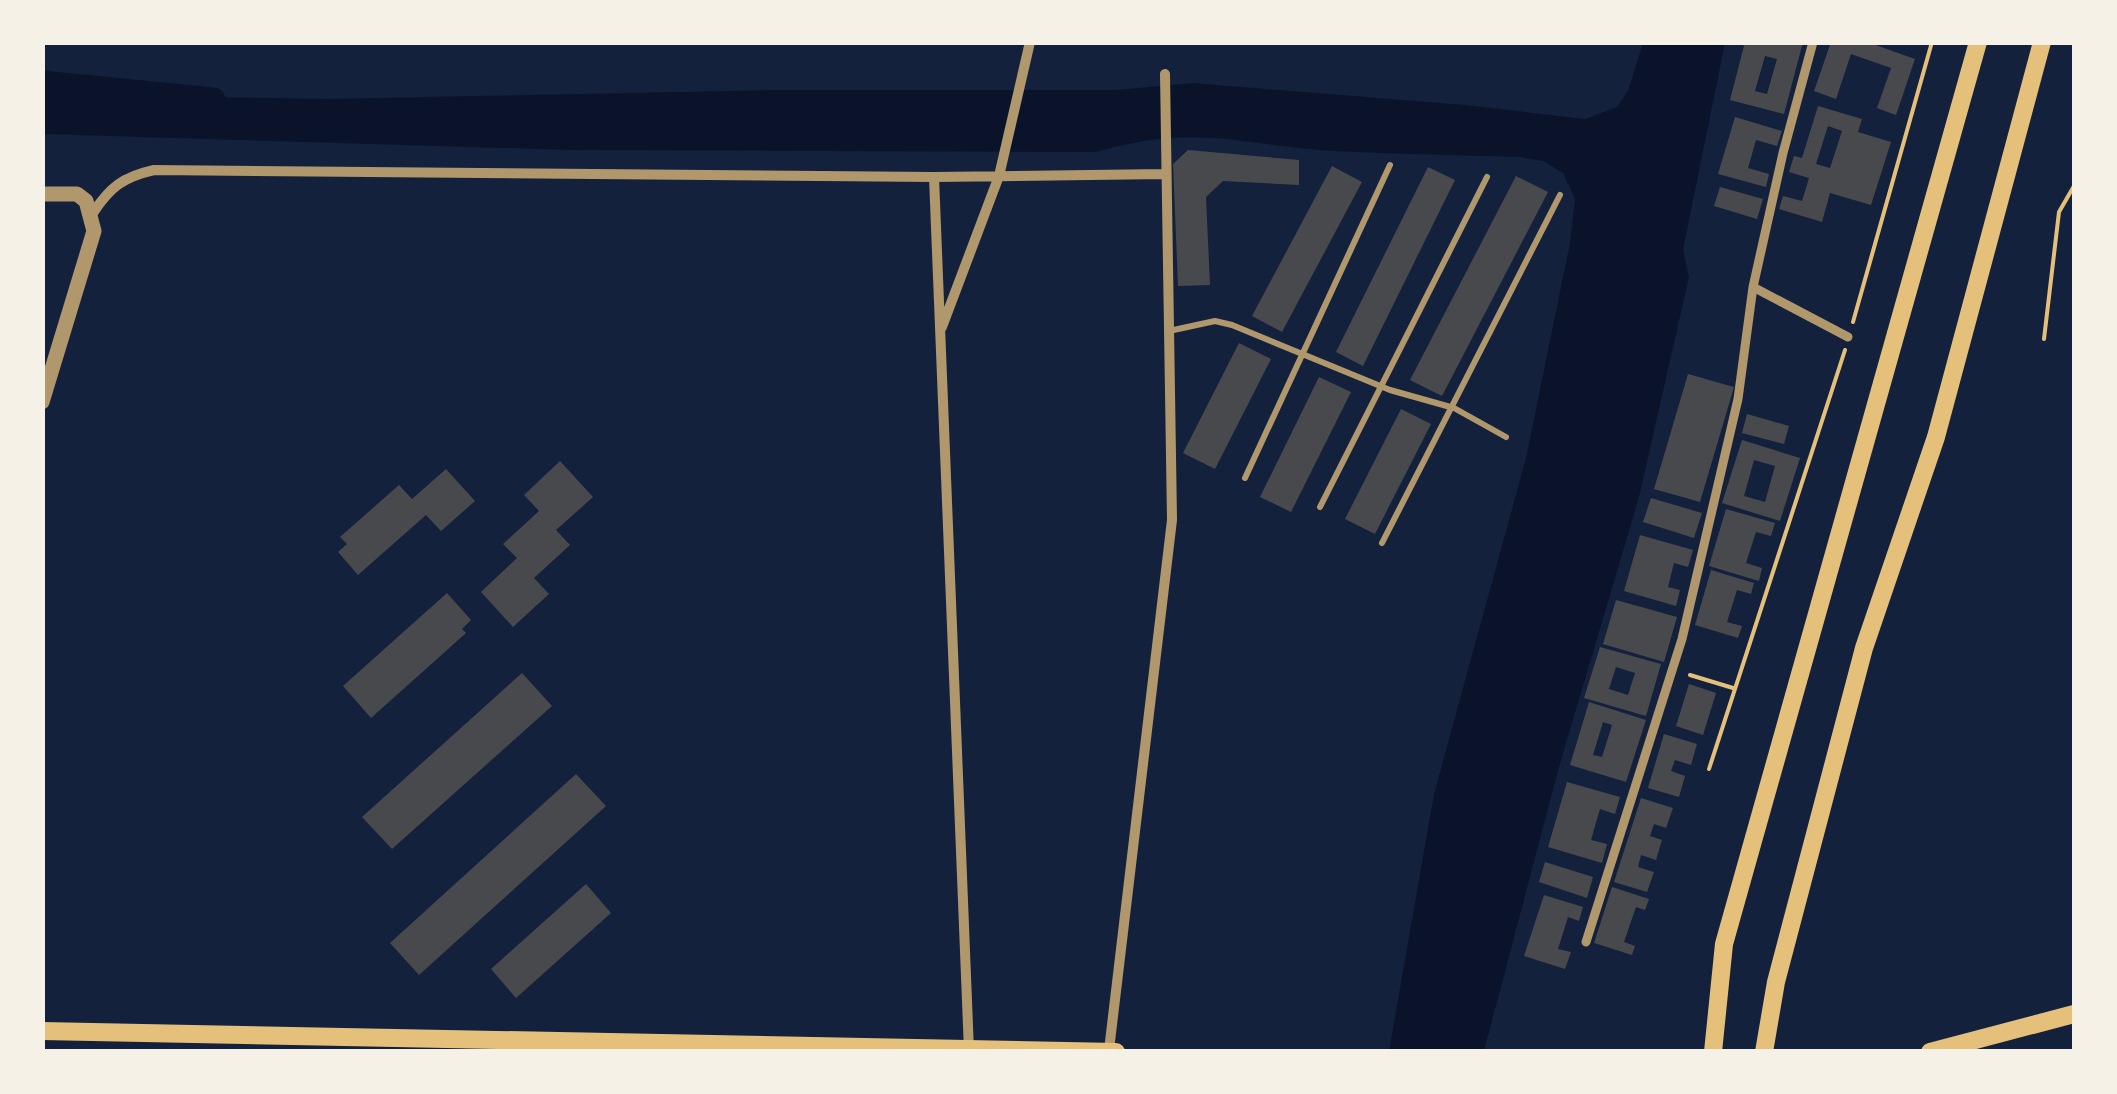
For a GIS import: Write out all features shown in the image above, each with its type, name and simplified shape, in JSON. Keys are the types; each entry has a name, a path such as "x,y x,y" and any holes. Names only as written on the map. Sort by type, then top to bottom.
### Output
{"main road":[{"path":"1713,1052 1724,944 1978,42"},
{"path":"1764,1052 1776,982 1864,648 1936,437 2042,42"},
{"path":"1930,1052 2074,1014"},
{"path":"42,1031 335,1044 1116,1052"}],"street":[{"path":"940,331 998,176 1030,42"},
{"path":"1586,942 1671,669 1738,399 1753,287 1813,42"},
{"path":"1109,1050 1172,520 1164,74"},
{"path":"93,213 110,188 128,176 154,170 1164,174"},
{"path":"934,176 969,1051"},
{"path":"42,194 77,194 93,213 94,231 42,402"},
{"path":"1753,287 1848,336"}],"lane":[{"path":"1245,478 1390,166"},
{"path":"1320,507 1486,177"},
{"path":"1382,543 1560,195"},
{"path":"1168,331 1215,321 1382,387 1454,408 1506,437"}],"path":[{"path":"1709,769 1848,336 1932,42"},
{"path":"2044,339 2059,212 2074,186"},
{"path":"1671,669 1736,688"}],"water":[{"path":"1643,43 1725,43 1683,250 1689,277 1639,497 1559,767 1484,1051 1389,1051 1434,794 1526,458 1570,243 1575,199 1563,173 1543,161 1520,157 1334,151 1190,137 1131,143 1097,152 571,150 43,134 43,70 97,95 327,99 779,90 1117,90 1193,83 1585,119 1617,107 1628,91"}],"building":[{"path":"1745,42 1803,42 1784,114 1730,100","holes":["1765,56 1777,59 1767,94 1755,91"]},
{"path":"1831,42 1867,42 1915,59 1896,115 1877,108 1891,68 1851,54 1836,99 1814,91"},
{"path":"1818,106 1862,119 1858,132 1891,142 1871,205 1830,193 1822,222 1779,209 1783,196 1802,201 1809,178 1789,172 1794,156 1802,158","holes":["1828,126 1842,131 1830,168 1816,164"]},
{"path":"1735,117 1782,131 1777,146 1756,140 1748,168 1769,174 1766,187 1718,174"},
{"path":"1188,150 1299,160 1299,185 1223,181 1206,197 1210,285 1178,286 1173,164"},
{"path":"1332,166 1362,182 1282,332 1252,316"},
{"path":"1428,167 1455,180 1363,366 1336,352"},
{"path":"1516,176 1548,192 1442,396 1410,380"},
{"path":"1720,187 1763,199 1757,219 1714,206"},
{"path":"1239,343 1271,359 1215,469 1183,453"},
{"path":"1688,374 1734,387 1700,502 1654,489"},
{"path":"1319,377 1351,392 1291,512 1260,497"},
{"path":"1401,409 1431,424 1375,534 1345,519"},
{"path":"1747,414 1789,426 1784,444 1742,433"},
{"path":"1742,440 1800,458 1780,521 1722,503","holes":["1754,460 1775,466 1765,502 1744,496"]},
{"path":"560,461 593,497 556,530 570,545 534,578 549,594 513,627 481,592 517,558 503,544 539,511 524,495"},
{"path":"446,469 475,501 441,531 426,515 358,575 338,552 347,544 340,537 399,485 412,499"},
{"path":"1651,498 1702,513 1694,538 1643,522"},
{"path":"1726,509 1775,523 1771,536 1756,532 1746,563 1762,568 1759,581 1709,566"},
{"path":"1640,535 1693,550 1688,567 1674,563 1668,587 1680,590 1676,606 1624,591"},
{"path":"1711,570 1754,583 1751,594 1737,590 1727,622 1742,626 1738,638 1695,625"},
{"path":"447,593 471,620 462,629 466,633 371,718 343,686"},
{"path":"1616,600 1677,617 1664,662 1603,644"},
{"path":"1600,647 1661,664 1646,716 1584,698","holes":["1616,667 1635,673 1628,695 1609,689"]},
{"path":"522,673 552,706 392,849 362,817"},
{"path":"1689,684 1716,693 1703,735 1676,726"},
{"path":"1589,702 1646,720 1626,782 1570,765","holes":["1603,722 1612,725 1602,757 1593,755"]},
{"path":"1664,734 1697,744 1691,765 1675,760 1671,771 1685,776 1679,797 1648,788"},
{"path":"576,774 606,806 419,975 390,943"},
{"path":"1567,782 1620,797 1615,814 1600,809 1591,840 1607,844 1602,863 1548,847"},
{"path":"1641,798 1673,808 1666,828 1654,824 1650,836 1662,840 1656,860 1641,855 1638,867 1654,872 1647,892 1614,882"},
{"path":"1545,862 1593,877 1587,898 1539,882"},
{"path":"586,884 611,913 516,998 491,969"},
{"path":"1612,887 1649,899 1645,910 1636,907 1624,942 1635,946 1632,955 1594,943"},
{"path":"1544,895 1583,907 1579,921 1568,917 1558,949 1571,952 1565,969 1524,956"}],"waterway":[{"path":"42,83 213,100"}]}
